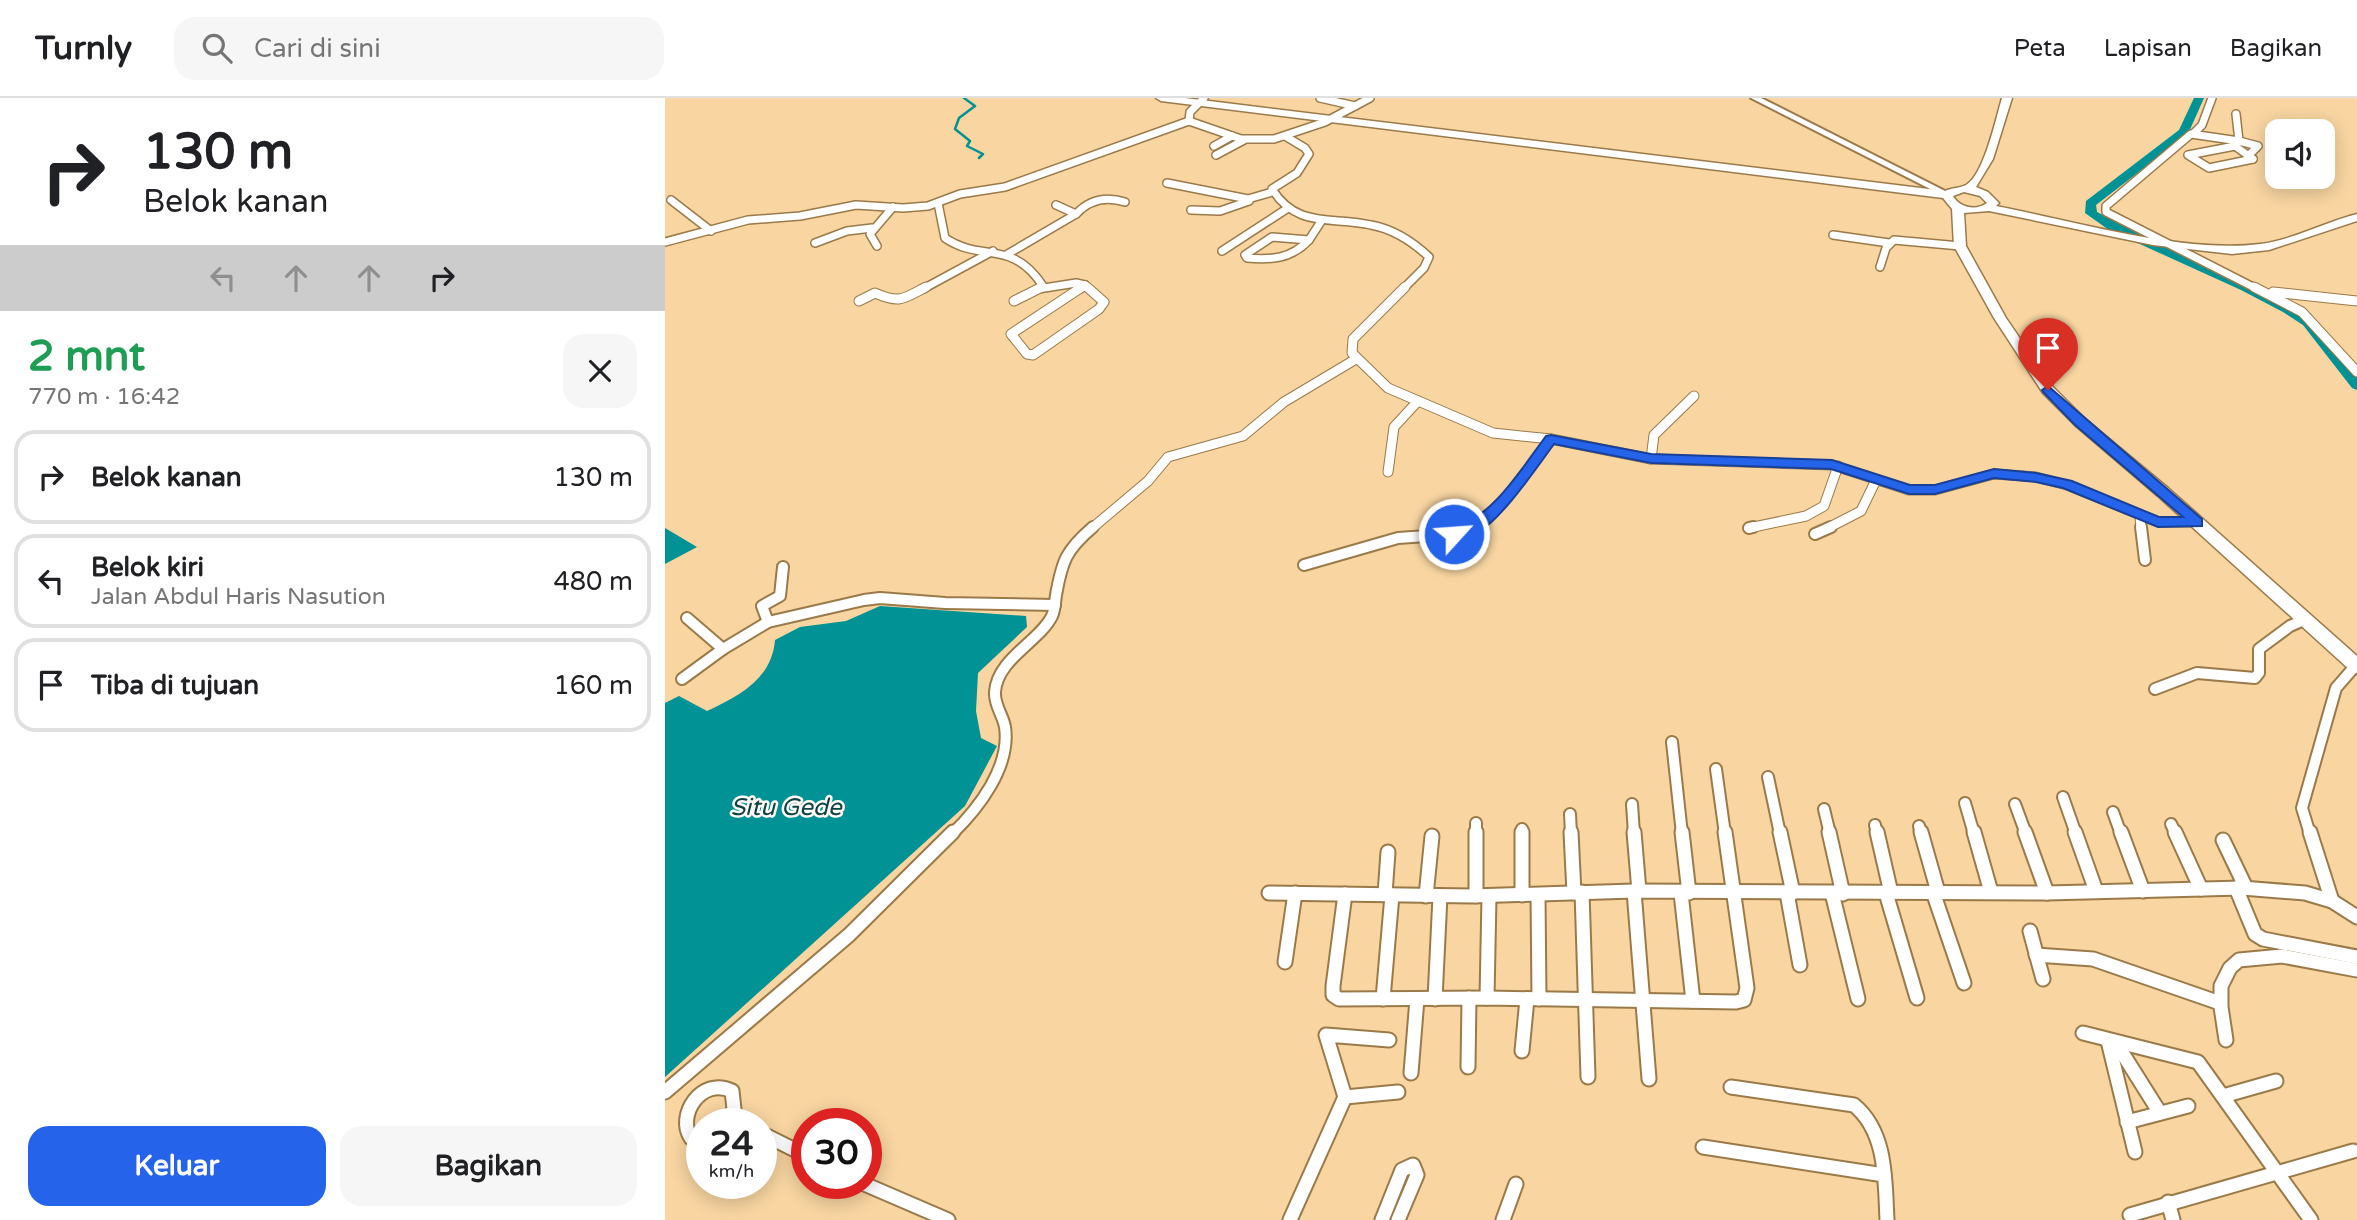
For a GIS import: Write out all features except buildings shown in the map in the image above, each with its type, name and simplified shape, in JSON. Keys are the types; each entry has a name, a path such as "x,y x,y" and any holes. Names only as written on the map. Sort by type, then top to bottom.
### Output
{"main road":[{"path":"1163,98 1201,100 1329,119 1895,188 1922,187 1986,207 2210,249 2248,250 2265,247 2357,217"},
{"path":"1951,198 1973,185 2007,98"},
{"path":"1973,185 1984,193 1986,207"},
{"path":"1951,198 1960,225 1961,246 2000,318 2048,390 2080,422 2197,522 2357,666"},
{"path":"1960,225 1986,207"},
{"path":"2158,240 2244,243 2337,216 2357,207"},
{"path":"2089,226 2128,234"}],"street":[{"path":"1320,98 1355,106"},
{"path":"665,242 748,220 800,216 856,205 913,208 938,203 960,194 1005,187 1189,121 1208,124 1244,139 1285,136 1329,119 1370,98"},
{"path":"1755,98 1951,198"},
{"path":"1767,98 1785,111 1922,187"},
{"path":"2211,98 2201,125 2194,133 2166,153 2106,206 2106,212 2111,217 2302,312 2357,372"},
{"path":"1189,121 1190,112 1201,100"},
{"path":"2236,114 2237,144"},
{"path":"2194,133 2210,132 2237,144 2253,159 2209,168 2188,155 2237,144 2259,146 2249,155"},
{"path":"1214,146 1232,136"},
{"path":"1272,192 1273,186 1302,168 1309,154 1305,148 1285,136"},
{"path":"1216,155 1244,139"},
{"path":"1167,183 1233,198 1255,198"},
{"path":"1191,210 1220,211 1272,192"},
{"path":"1272,192 1299,216 1380,227 1416,246 1429,257 1424,268 1353,339 1352,353 1388,388 1485,431 1551,439 1651,459 1837,466 1876,480 1919,490 1944,488 1994,474 2036,477 2067,485 2140,516 2165,523 2197,522"},
{"path":"1006,255 1056,228 1076,214 1082,206 1101,199 1114,198 1125,202"},
{"path":"671,200 711,231"},
{"path":"938,203 945,238 1006,255 1034,269 1043,286"},
{"path":"1056,205 1076,214"},
{"path":"877,246 869,237 872,228 893,207"},
{"path":"1222,251 1288,208"},
{"path":"1311,240 1272,237 1245,255 1247,258 1281,260 1311,240 1322,220"},
{"path":"815,243 852,230 872,228"},
{"path":"1833,235 1889,243 1904,240 1961,246"},
{"path":"1880,267 1889,243"},
{"path":"859,301 875,293 894,301 901,300 993,251"},
{"path":"1014,301 1043,286 1076,283 1085,285 1104,302 1103,306 1036,354 1027,354 1011,336 1013,332 1085,285"},
{"path":"2261,290 2357,301"},
{"path":"665,1092 849,935 969,817 999,771 1006,737 995,691 1001,672 1046,625 1055,605 1065,553 1148,481 1168,457 1243,436 1284,402 1356,359"},
{"path":"1651,459 1654,435 1694,396"},
{"path":"1388,472 1394,427 1418,401"},
{"path":"1304,565 1400,538 1471,530 1519,482 1551,439"},
{"path":"1749,528 1806,516 1823,506 1837,466"},
{"path":"1815,534 1864,511 1876,480"},
{"path":"2140,516 2145,560"},
{"path":"768,622 762,606 780,596 783,568"},
{"path":"682,679 723,649 768,622 880,598 945,603 1055,605"},
{"path":"687,618 723,649"},
{"path":"2155,689 2197,673 2255,678 2259,673 2259,649 2290,626 2306,620"},
{"path":"2332,901 2302,808 2336,688 2357,666"},
{"path":"1672,742 1693,1001"},
{"path":"1345,894 1333,995 1339,999 1744,1000 1747,994 1716,769"},
{"path":"1768,777 1790,893 1800,965"},
{"path":"2063,797 2096,891"},
{"path":"1965,803 1991,892"},
{"path":"1632,804 1649,1079"},
{"path":"2015,804 2047,893"},
{"path":"1824,809 1858,999"},
{"path":"2113,812 2143,891"},
{"path":"1570,814 1578,892 1588,1077"},
{"path":"1476,823 1487,998"},
{"path":"2171,824 2200,889"},
{"path":"1875,825 1889,893 1917,999"},
{"path":"1919,826 1935,892 1964,983"},
{"path":"1522,829 1522,895"},
{"path":"1432,836 1435,999"},
{"path":"2223,839 2255,934 2263,939 2357,957"},
{"path":"1383,999 1389,895 1388,852"},
{"path":"1269,893 1482,896 1637,891 2047,893 2241,888 2305,893 2332,901 2357,917"},
{"path":"1285,962 1295,893"},
{"path":"1522,1051 1533,999 1538,895"},
{"path":"2030,931 2043,979"},
{"path":"2036,955 2093,959 2220,1003"},
{"path":"2226,1040 2220,1003 2223,977 2239,960 2282,956 2357,970"},
{"path":"1468,1067 1469,998"},
{"path":"1411,1073 1417,999"},
{"path":"2083,1033 2198,1062 2311,1220"},
{"path":"1290,1220 1345,1097 1326,1035 1389,1040"},
{"path":"2112,1042 2160,1113"},
{"path":"2112,1042 2135,1152"},
{"path":"2223,1096 2276,1081"},
{"path":"686,1136 679,1128 681,1114 696,1095 715,1086 729,1087 735,1102 734,1108"},
{"path":"1731,1087 1854,1105 1863,1109 1870,1117 1884,1175 1887,1220"},
{"path":"1345,1097 1398,1092"},
{"path":"2127,1122 2188,1106"},
{"path":"1703,1147 1884,1175"},
{"path":"2130,1215 2168,1202 2353,1152"},
{"path":"1382,1220 1402,1170 1413,1166 1417,1175 1398,1220"},
{"path":"1503,1220 1516,1184"},
{"path":"882,1192 948,1220"},
{"path":"2168,1202 2173,1220"}],"water":[{"path":"665,528 697,547 665,564"},
{"name":"Situ Gede","path":"880,606 1026,616 1027,627 978,673 976,711 981,738 997,746 965,806 665,1077 665,703 679,696 707,711 742,692 761,676 773,654 775,640 800,627 846,621"}],"waterway":[{"path":"964,98 975,106 959,118 955,129 970,141 967,146 983,154 979,158"},
{"path":"2199,98 2184,132 2090,204 2091,213 2120,230 2288,309 2308,322 2357,385"}],"route":[{"path":"1454,534 1476,527 1519,482 1551,439 1651,459 1832,465 1909,490 1935,490 1994,474 2036,477 2067,485 2158,522 2197,522 2080,422 2048,390"}]}
